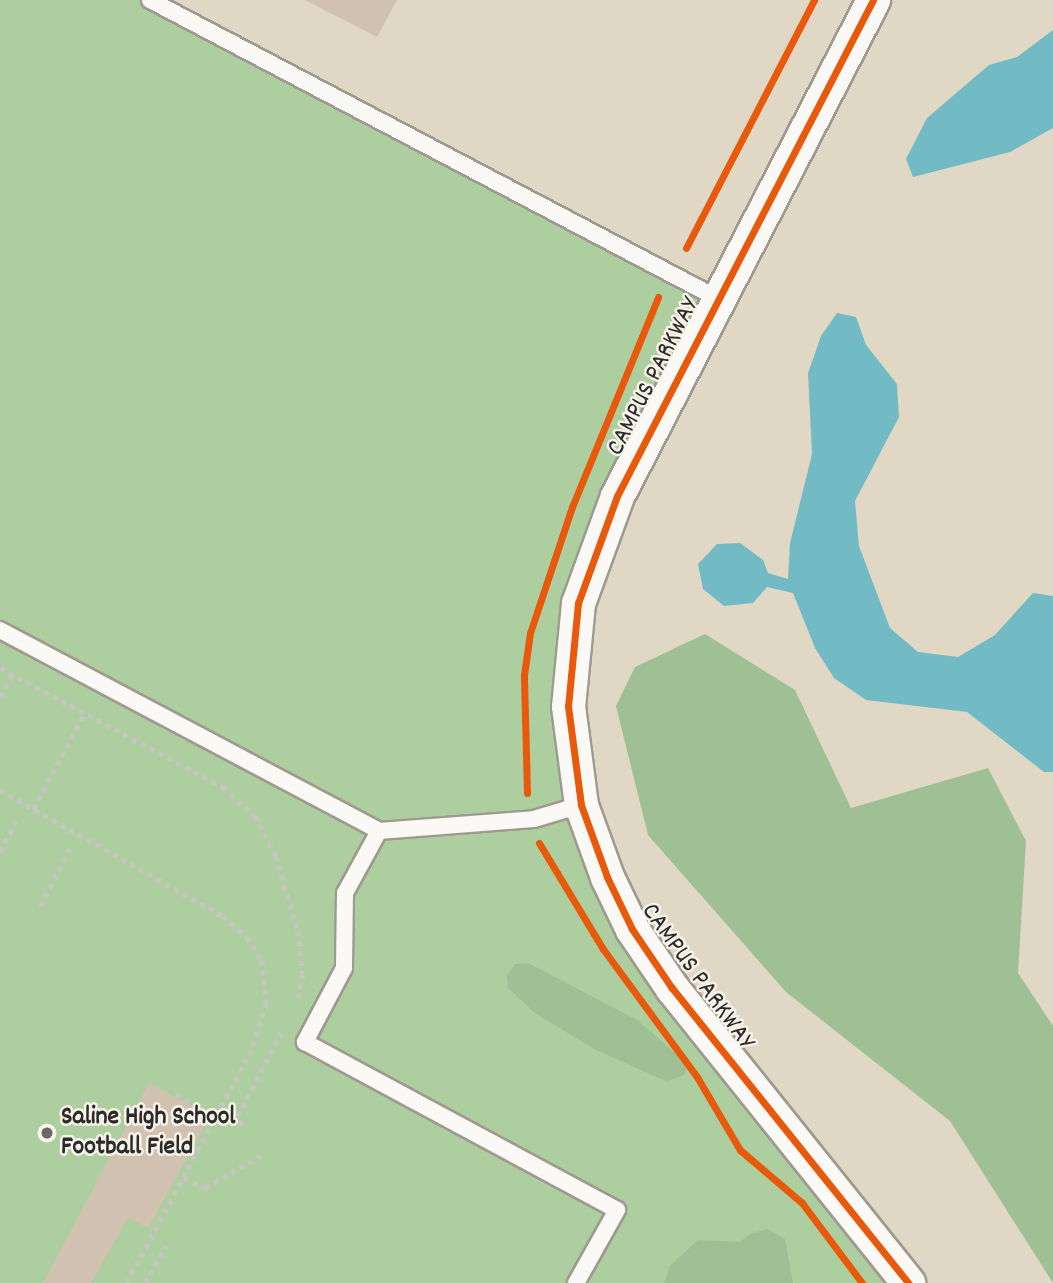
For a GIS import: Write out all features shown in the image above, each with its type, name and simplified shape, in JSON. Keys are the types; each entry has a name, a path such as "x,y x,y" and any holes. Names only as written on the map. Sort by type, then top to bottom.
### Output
{"street":[{"name":"CAMPUS PARKWAY","path":"873,0 617,496 578,603 568,706 581,805 607,877 647,952 908,1283"}],"lane":[{"path":"150,0 718,298"},
{"path":"0,630 379,831 534,819 581,805"},
{"path":"379,831 345,893 344,968 305,1042 617,1210 576,1283"}],"path":[{"path":"0,668 223,787 255,816 269,839 298,931 303,981 295,1009"},
{"path":"0,697 12,674"},
{"path":"33,809 85,713"},
{"path":"0,790 223,916 247,937 262,960 267,988 259,1034 128,1283"},
{"path":"0,852 18,817"},
{"path":"40,906 71,846"},
{"path":"242,1125 237,1116 288,1021"},
{"path":"176,1094 190,1102"},
{"path":"184,1178 205,1188 260,1156"},
{"path":"145,1283 166,1246"}],"green space":[{"path":"0,0 150,0 717,298 574,624 607,877 908,1283 0,1283"},
{"path":"705,634 795,690 851,808 988,768 1026,841 1018,973 1053,1026 1053,1283 950,1121 786,992 648,835 616,706 635,667"},
{"path":"528,963 637,1020 681,1058 686,1069 684,1075 667,1081 652,1075 596,1050 535,1013 508,988 507,976 515,964"},
{"path":"768,1229 785,1239 793,1283 664,1283 670,1266 698,1240 740,1242 750,1234"}],"water":[{"path":"1053,30 1053,128 1010,152 913,177 906,159 927,118 989,65 1017,57"},
{"path":"837,313 856,317 866,345 897,384 899,417 855,501 859,546 890,628 918,652 958,657 995,635 1033,593 1053,596 1053,772 1044,772 967,712 866,700 834,678 815,648 793,593 767,587 753,603 724,606 703,589 698,564 717,544 740,543 763,560 768,573 788,579 790,543 812,454 808,373 821,336"}],"building":[{"path":"305,0 397,0 377,37"},
{"path":"149,1083 210,1116 148,1228 128,1218 91,1283 43,1283"}],"cycle path":[{"path":"686,248 814,0"},
{"path":"873,0 617,496 578,603 568,706 581,805 607,877 632,929 672,988 908,1283"},
{"path":"527,793 524,675 530,633 572,507 658,297"},
{"path":"539,843 603,949 697,1077 740,1150 802,1203 862,1283"}],"place":[{"name":"Saline High School Football Field","path":"47,1133"}]}
